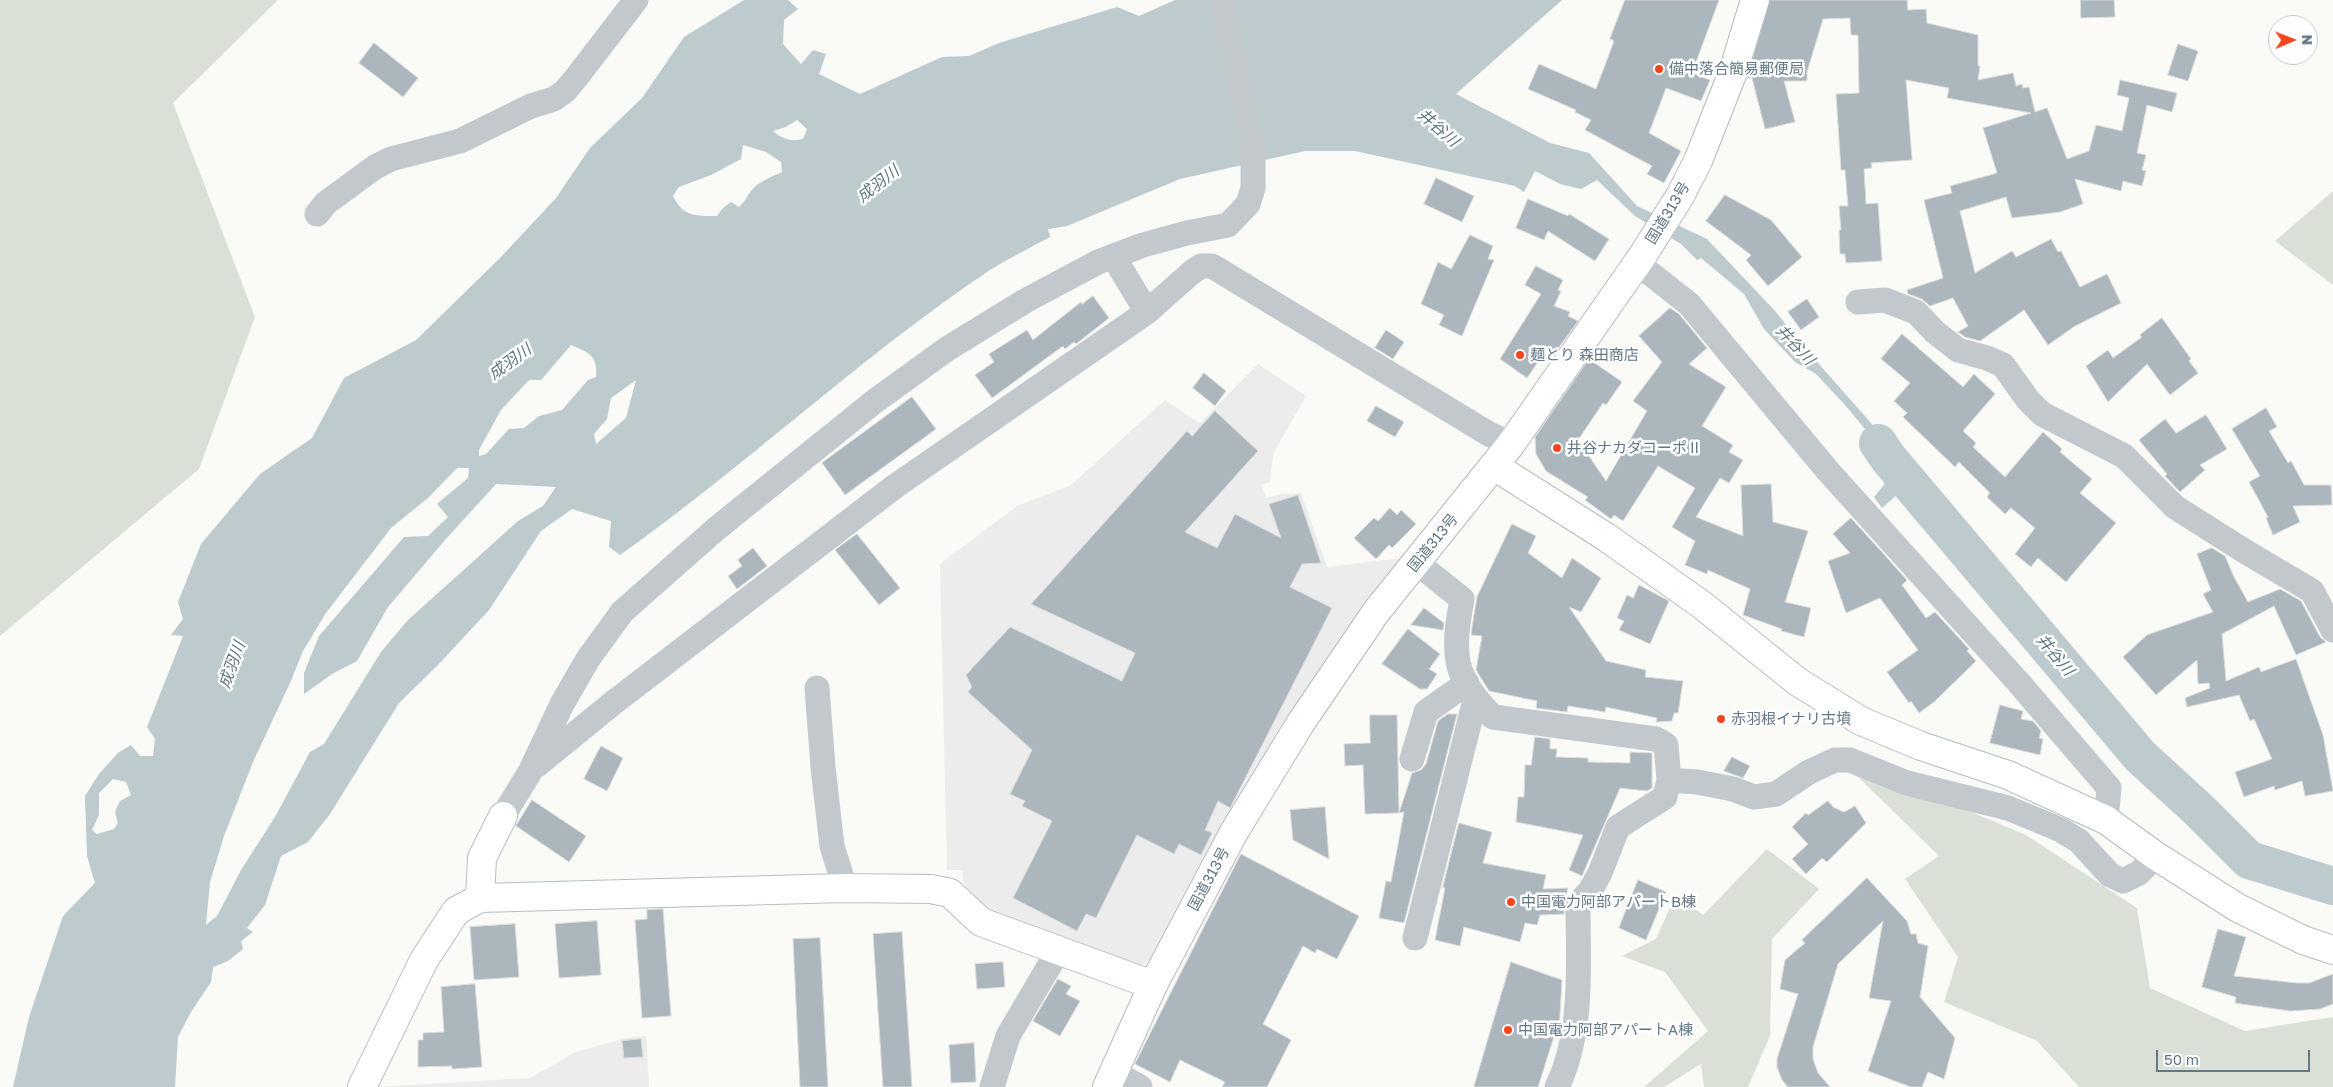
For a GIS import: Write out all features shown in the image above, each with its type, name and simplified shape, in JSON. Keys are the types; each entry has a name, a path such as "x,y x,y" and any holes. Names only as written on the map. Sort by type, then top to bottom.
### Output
{"main road":[{"name":"国道313号","path":"1111,1080 1153,985 1234,832 1300,724 1376,612 1511,444 1640,259 1680,196 1698,161 1733,72 1755,0"},
{"path":"1494,466 1606,537 1702,605 1798,682 1861,721 1922,746 2008,775 2106,820 2156,856 2238,908 2303,940 2333,950"},
{"path":"480,898 482,858 503,816"},
{"path":"362,1087 424,960 456,911 480,898 846,888 931,889 950,893 981,922 1153,985"}],"street":[{"path":"317,214 326,203 375,167 391,159 460,141 531,106 554,99 565,91 576,78 636,0"},
{"path":"503,816 530,772 562,704 588,659 622,612 716,529 875,401 947,349 1025,301 1113,256 1187,233 1228,225 1248,204 1253,188 1253,151 1222,0"},
{"path":"1113,256 1147,312"},
{"path":"1640,259 1689,304 1828,471 2012,676 2109,788 2106,820"},
{"path":"530,772 606,709 894,488 1147,312 1190,273 1201,266 1212,266 1489,434 1511,444"},
{"path":"1858,302 1885,300 1916,312 1935,332 1958,350 1987,358 2003,365 2028,400 2042,414 2124,456 2175,507 2312,591 2333,630"},
{"path":"1417,563 1462,600 1455,635 1458,666 1471,692 1492,717 1656,739 1666,745 1669,780 1665,797 1618,827 1600,873 1590,891 1578,904 1578,999 1572,1044 1557,1087"},
{"path":"817,688 832,846 846,888"},
{"path":"1412,759 1426,712 1471,692"},
{"path":"1415,938 1471,692"},
{"path":"1669,780 1697,782 1733,789 1754,796 1776,794 1809,772 1836,760 1850,760 1907,783 2008,808 2061,830 2079,841 2110,875 2123,881 2138,873 2156,856"},
{"path":"992,1087 1008,1036 1058,951"},
{"path":"1111,1080 1140,1087"}],"shaded area":[{"path":"0,0 278,0 173,103 255,317 199,469 0,636"},
{"path":"2333,191 2333,285 2275,241"},
{"path":"1258,364 1306,396 1273,454 1270,482 1262,485 1266,498 1280,494 1301,493 1327,567 1402,558 1367,603 1294,711 1195,873 1149,961 1139,967 978,909 963,882 962,870 947,870 940,564 1017,506 1071,485 1165,400 1200,423"},
{"path":"1856,775 1938,798 2026,835 2137,908 2150,988 2245,1031 2333,1017 2333,1087 2079,1087 2037,1041 1944,1002 1958,957 1905,879 1939,856"},
{"path":"1767,849 1819,889 1772,939 1770,1036 1748,1087 1704,1087 1701,1064 1664,1087 1644,1087 1708,1031 1665,972 1622,956 1656,939 1676,894 1703,915"},
{"path":"646,1036 649,1087 377,1087 530,1078 576,1052 626,1038"}],"water":[{"name":"成羽川","path":"744,0 788,0 798,9 784,20 783,44 801,64 813,50 826,54 819,74 860,94 942,57 969,56 999,43 1117,7 1139,16 1175,0 1562,0 1456,94 1550,143 1589,153 1637,206 1707,239 1775,311 1871,423 1905,468 1917,466 1923,472 1882,508 1874,497 1887,481 1897,474 1891,470 1870,435 1845,405 1816,374 1795,362 1764,329 1744,294 1701,258 1697,260 1681,244 1635,216 1597,180 1581,189 1560,184 1535,171 1524,192 1515,186 1355,151 1305,151 1180,179 1067,226 1048,229 1050,237 990,270 942,304 849,375 713,485 620,555 609,547 611,521 572,509 541,531 489,610 437,666 399,703 330,814 308,842 281,856 265,905 247,928 253,932 241,941 243,949 228,961 213,967 211,982 191,1012 178,1037 175,1087 13,1087 29,1017 63,916 95,883 87,856 85,796 99,774 118,753 131,745 140,756 153,756 155,739 147,727 183,636 171,635 183,619 178,602 201,544 260,474 312,438 344,378 416,340 501,257 556,198 590,148 642,98 684,37","holes":["797,120 807,129 803,139 795,140 783,138 773,131 786,127","743,145 766,152 781,162 782,172 757,185 739,207 731,202 717,216 703,216 686,212 673,196 679,187 711,175 741,159","571,345 594,359 596,377 588,380 562,410 539,416 524,428 509,429 486,454 479,456 479,450 501,410 529,380 541,380","636,380 626,418 596,444 594,434 607,419 611,398","457,468 469,468 468,478 437,504 448,517 428,536 404,537 319,636 304,673 304,694 332,674 357,661 388,607 496,484 556,487 543,506 518,521 408,620 381,652 324,744 310,752 275,817 241,870 217,916 206,925 210,882 224,836 253,762 303,651 326,613 391,528 429,497","113,779 126,782 131,795 120,801 115,812 118,823 114,829 97,834 92,830 99,815 99,793"]}],"building":[{"path":"1625,0 1719,0 1692,73 1710,80 1701,101 1666,88 1649,133 1681,151 1664,183 1647,174 1652,166 1585,130 1591,120 1575,112 1576,110 1528,89 1539,64 1596,89 1614,41 1610,39"},
{"path":"1770,0 1907,0 1908,10 1926,9 1927,23 1978,35 1978,66 1980,66 1978,80 2013,73 2016,86 2022,84 2023,88 2029,87 2035,112 2047,108 2067,159 2089,151 2096,125 2122,131 2129,98 2117,95 2120,80 2177,93 2172,112 2147,105 2137,153 2146,155 2142,170 2146,171 2142,186 2123,181 2121,191 2075,179 2083,204 2060,212 2012,218 2006,197 1960,211 1975,273 2012,251 2016,257 2051,239 2058,252 2061,251 2080,287 2107,274 2121,303 2075,326 2048,345 2024,310 1980,341 1965,337 1958,332 1968,326 1953,298 1930,306 1922,299 1908,294 1907,290 1943,278 1924,200 1952,193 1950,186 1997,173 1983,128 2031,113 1947,98 1949,88 1906,80 1912,160 1871,163 1872,168 1864,169 1866,204 1878,203 1882,261 1846,263 1845,254 1840,254 1839,206 1848,206 1845,170 1841,170 1836,94 1859,93 1858,35 1851,35 1850,18 1823,19 1807,72 1807,81 1784,81 1795,122 1765,129 1752,78 1747,78"},
{"path":"2081,0 2114,0 2115,17 2081,18"},
{"path":"374,43 418,78 403,97 359,63"},
{"path":"2178,44 2198,51 2188,81 2168,75"},
{"path":"1436,178 1474,196 1462,222 1424,204"},
{"path":"1725,195 1771,220 1802,257 1768,286 1746,260 1751,255 1706,221"},
{"path":"1528,199 1568,216 1569,214 1609,239 1595,261 1548,231 1544,240 1516,228"},
{"path":"1470,235 1493,246 1488,259 1494,260 1462,336 1439,325 1444,315 1421,304 1438,262 1451,269"},
{"path":"1536,266 1563,280 1558,290 1561,291 1554,306 1570,312 1568,316 1578,321 1554,354 1547,349 1527,378 1500,359 1541,294 1525,285"},
{"path":"1093,296 1109,318 1076,344 1074,342 1065,349 1063,346 992,398 975,375 994,362 989,354 1027,330 1033,340 1081,302 1082,304"},
{"path":"1807,299 1819,317 1801,330 1788,312"},
{"path":"1670,308 1679,314 1707,348 1689,364 1726,387 1702,426 1733,445 1729,452 1743,460 1729,483 1720,478 1696,517 1743,536 1741,485 1771,484 1773,522 1808,531 1785,602 1811,608 1804,637 1781,631 1782,629 1743,615 1750,589 1708,570 1707,574 1685,565 1695,541 1672,527 1695,488 1658,466 1623,521 1614,515 1611,519 1585,500 1588,497 1546,471 1536,454 1535,437 1589,359 1622,382 1606,405 1603,403 1578,440 1606,481 1647,411 1633,401 1662,362 1639,336"},
{"path":"2162,318 2191,359 2189,361 2198,373 2170,395 2147,364 2108,402 2086,366 2108,350 2113,358 2142,337 2140,335"},
{"path":"1386,330 1404,342 1393,359 1375,348"},
{"path":"1902,334 1963,387 1974,374 1995,394 1963,431 1976,443 1973,447 2005,477 2043,432 2062,449 2060,452 2092,479 2080,493 2116,523 2066,582 2038,558 2031,567 2015,554 2035,528 2011,508 2005,514 1987,497 1990,493 1959,462 1955,467 1903,417 1907,413 1894,401 1910,383 1881,359"},
{"path":"1204,373 1226,391 1215,406 1193,388"},
{"path":"912,397 936,429 845,495 822,463"},
{"path":"1376,406 1404,422 1395,437 1367,421"},
{"path":"2266,408 2277,427 2269,431 2288,463 2291,461 2304,485 2331,485 2332,505 2293,506 2300,522 2273,535 2266,518 2268,517 2249,482 2260,476 2232,429"},
{"path":"1215,411 1258,451 1185,532 1217,548 1235,514 1281,538 1269,504 1298,495 1321,563 1302,564 1290,587 1332,608 1230,808 1218,801 1205,830 1212,833 1201,855 1179,844 1174,854 1137,835 1096,918 1086,914 1077,931 1013,898 1052,821 1022,806 1025,801 1010,794 1032,750 968,692 972,687 966,675 1010,627 1122,681 1135,653 1031,604 1187,431 1192,436"},
{"path":"2206,415 2227,449 2200,465 2205,470 2180,492 2165,476 2167,474 2139,440 2165,419 2176,433"},
{"path":"1390,508 1397,515 1401,510 1416,524 1392,548 1389,545 1376,559 1354,538 1374,518 1378,521"},
{"path":"1851,518 1907,580 1902,585 1926,618 1935,612 1969,649 1967,651 1976,661 1934,702 1919,713 1911,701 1909,703 1887,672 1918,650 1880,598 1846,613 1828,561 1850,553 1833,534"},
{"path":"1512,524 1536,536 1528,553 1562,578 1572,558 1601,578 1581,612 1569,607 1606,661 1646,670 1645,677 1683,681 1678,713 1674,713 1672,721 1656,722 1657,718 1606,707 1605,712 1568,706 1567,712 1536,708 1537,701 1489,691 1476,670 1482,636 1471,635 1472,627 1477,597"},
{"path":"857,534 900,588 879,605 835,550"},
{"path":"753,548 767,566 737,589 728,576 742,566 738,560"},
{"path":"2212,548 2225,556 2248,602 2280,589 2301,601 2320,637 2326,642 2296,655 2274,606 2222,634 2226,681 2259,667 2261,672 2296,659 2323,735 2333,791 2305,796 2302,781 2275,790 2274,786 2244,797 2235,772 2272,759 2254,719 2250,721 2239,695 2187,707 2185,698 2210,688 2209,683 2198,684 2197,660 2156,695 2123,657 2147,635 2213,612 2203,594 2211,590 2197,554"},
{"path":"1639,585 1669,601 1650,644 1619,630 1624,621 1617,618 1627,595 1633,598"},
{"path":"1424,608 1444,623 1443,630 1411,625"},
{"path":"1408,629 1440,654 1429,669 1437,674 1427,689 1420,689 1382,664"},
{"path":"2000,705 2023,711 2021,719 2033,721 2041,731 2039,738 2043,739 2040,755 1990,743"},
{"path":"1448,714 1457,714 1404,923 1379,918 1386,881 1391,882 1404,812 1399,813 1412,773 1421,770 1426,764 1438,721"},
{"path":"1370,715 1397,715 1399,813 1365,814 1363,765 1345,766 1344,744 1370,743"},
{"path":"1535,737 1550,739 1550,749 1557,749 1556,757 1588,758 1588,762 1630,763 1630,752 1652,753 1652,788 1647,791 1620,788 1582,876 1569,870 1583,835 1516,822 1518,797 1524,797 1525,765 1531,765"},
{"path":"601,746 623,758 607,791 584,779"},
{"path":"1732,757 1750,766 1743,778 1724,771"},
{"path":"532,800 586,836 569,862 516,826"},
{"path":"1828,801 1833,807 1844,812 1855,806 1866,823 1827,862 1822,858 1806,874 1792,859 1808,844 1792,827 1806,813 1808,815"},
{"path":"1325,807 1329,859 1293,840 1290,810"},
{"path":"1459,823 1492,832 1483,863 1546,875 1543,889 1568,888 1564,904 1564,914 1540,915 1537,925 1525,923 1520,942 1464,927 1460,946 1435,940 1445,888 1443,887"},
{"path":"1241,854 1359,916 1337,959 1317,949 1315,953 1303,946 1263,1024 1291,1040 1267,1087 1222,1087 1225,1082 1180,1060 1170,1082 1135,1064"},
{"path":"1867,878 1907,921 1911,934 1916,934 1918,943 1928,946 1920,997 1955,1038 1944,1079 1928,1072 1922,1087 1911,1087 1868,1071 1891,1001 1869,998 1883,921 1838,964 1813,1047 1813,1059 1818,1073 1830,1087 1788,1087 1782,1080 1777,1067 1777,1059 1798,994 1780,989 1785,960 1805,943 1802,940"},
{"path":"1638,880 1666,892 1646,940 1619,928"},
{"path":"663,909 671,1016 642,1018 635,920 647,919 647,910"},
{"path":"597,921 601,975 559,978 555,924"},
{"path":"515,924 519,977 474,980 470,927"},
{"path":"2218,929 2246,937 2234,976 2309,983 2333,974 2333,1004 2320,1009 2290,1011 2235,1003 2236,997 2202,987"},
{"path":"902,932 912,1087 883,1087 873,934"},
{"path":"820,938 828,1087 800,1087 793,939"},
{"path":"1003,962 1005,987 977,989 975,964"},
{"path":"1511,962 1562,980 1559,1031 1556,1030 1538,1087 1474,1087"},
{"path":"1058,979 1071,986 1066,994 1080,1001 1060,1036 1033,1021"},
{"path":"475,984 482,1067 452,1069 452,1066 418,1067 418,1040 423,1040 423,1033 444,1032 441,987"},
{"path":"641,1039 643,1057 624,1058 622,1041"},
{"path":"974,1043 976,1082 951,1083 949,1045"}],"waterway":[{"name":"井谷川","path":"1878,443 1889,459 2140,756 2200,811 2249,860 2333,886"}],"place":[{"name":"備中落合簡易郵便局","path":"1659,69"},
{"name":"麺とり 森田商店","path":"1520,355"},
{"name":"井谷ナカダコーポⅡ","path":"1557,448"},
{"name":"赤羽根イナリ古墳","path":"1721,719"},
{"name":"中国電力阿部アパートB棟","path":"1511,902"},
{"name":"中国電力阿部アパートA棟","path":"1508,1030"}]}
